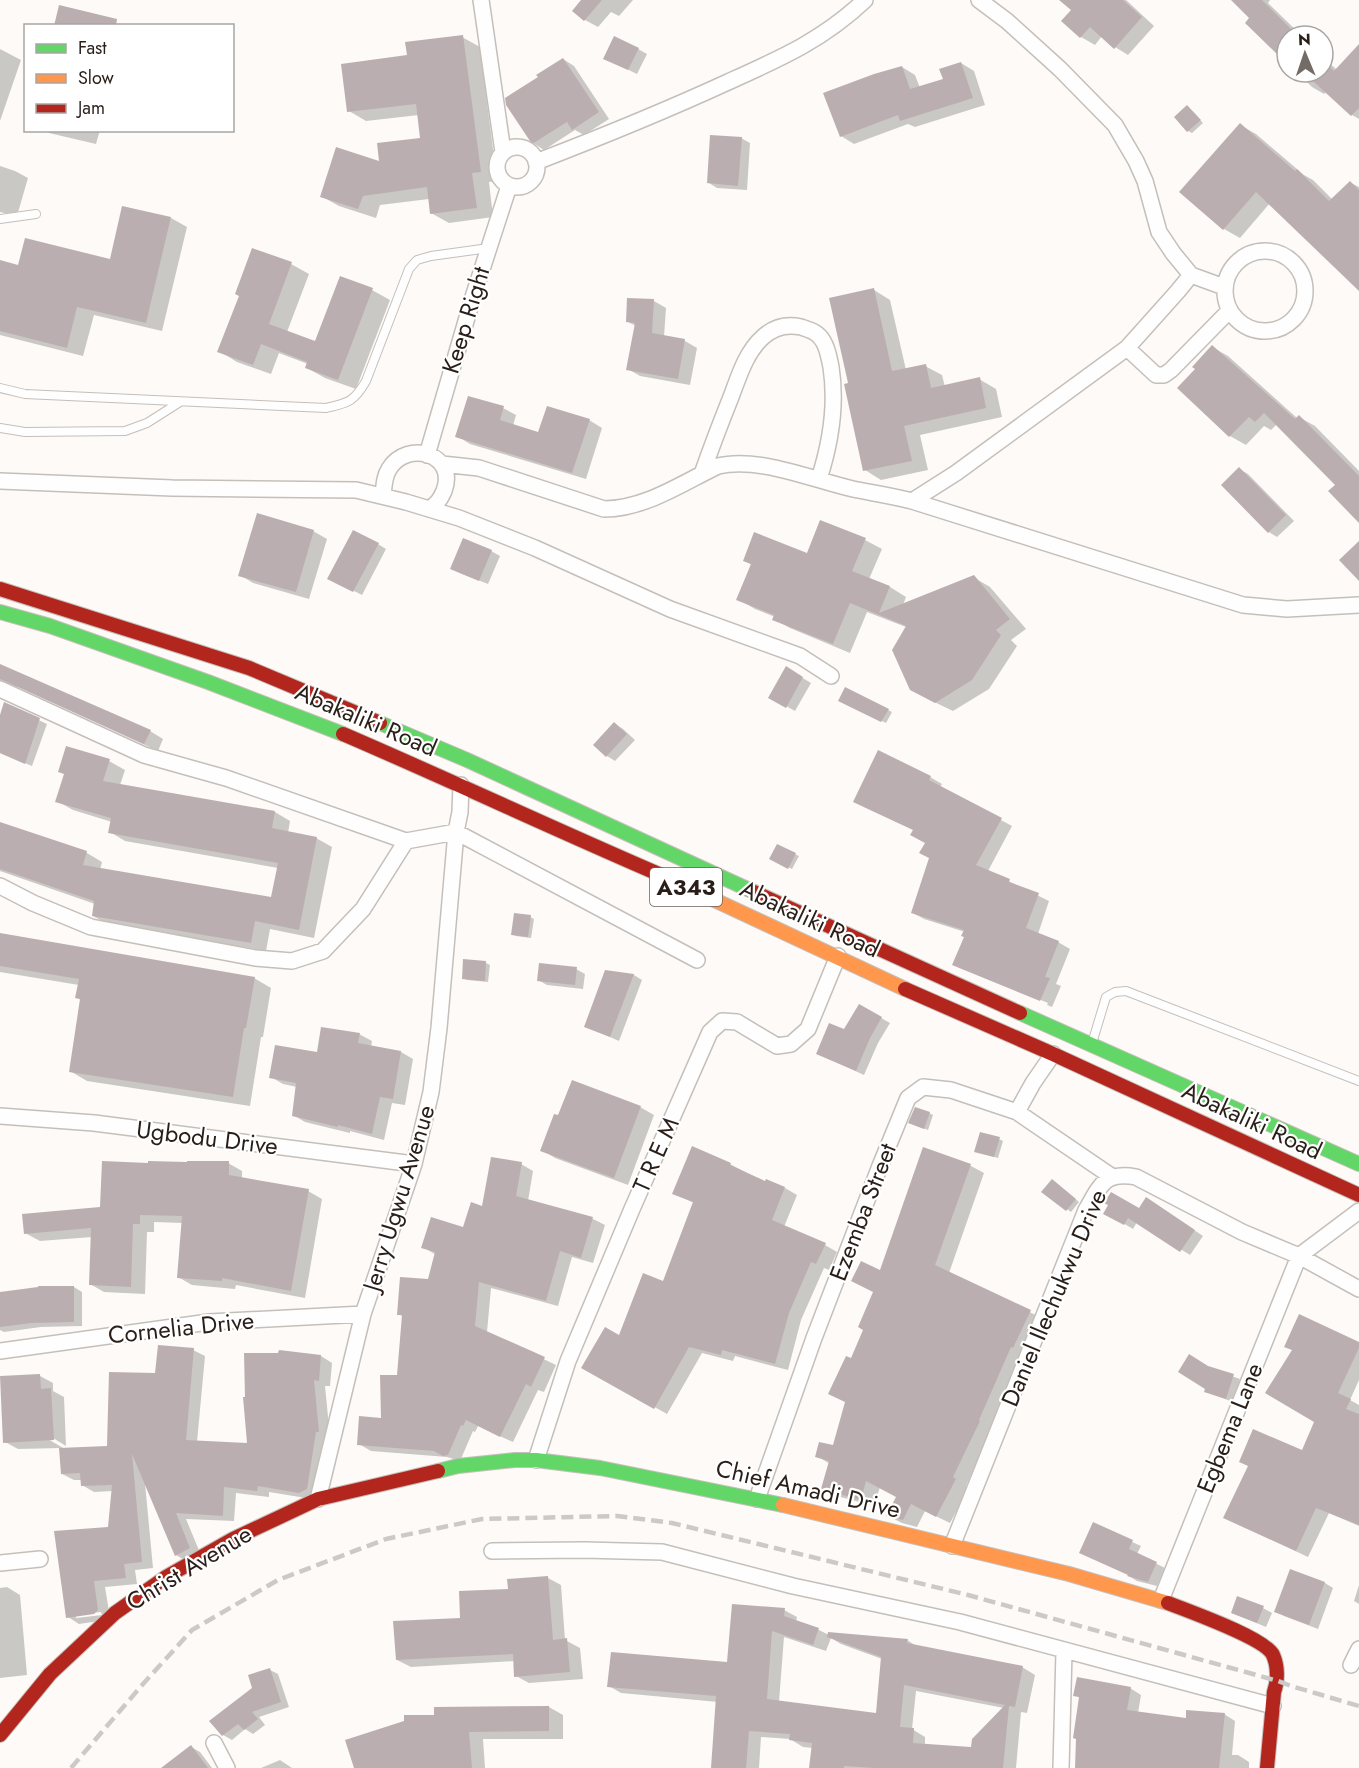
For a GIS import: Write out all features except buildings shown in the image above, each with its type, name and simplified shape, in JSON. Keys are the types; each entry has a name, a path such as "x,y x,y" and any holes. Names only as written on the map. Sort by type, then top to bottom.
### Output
{"main road":[{"name":"Abakaliki Road","path":"0,589 249,668 467,760 939,977 1359,1164"},
{"name":"Abakaliki Road","path":"0,612 50,626 324,726 665,877 1359,1195"},
{"name":"Chief Amadi Drive","path":"318,1499 458,1466 514,1460 536,1460 600,1468 757,1499 1068,1574 1161,1600 1237,1631 1263,1645 1273,1654 1278,1681 1272,1706"},
{"name":"Christ Avenue","path":"0,1735 51,1674 115,1613 166,1577 233,1539 318,1499"},
{"path":"1267,1768 1272,1706"}],"street":[{"path":"481,0 503,152"},
{"path":"536,162 656,115 789,54 824,34 865,0"},
{"path":"979,0 1007,21 1060,69 1115,125 1136,161 1145,181 1159,232 1173,253 1191,275 1224,287"},
{"path":"513,148 522,148 531,153 536,162 535,177 517,188 502,182 496,167 503,152 513,148"},
{"name":"Keep Right","path":"427,455 472,297 509,186"},
{"path":"1275,251 1296,263 1306,284 1304,307 1290,325 1267,333 1245,327 1228,310 1224,287 1233,266 1243,257 1252,252 1275,251"},
{"path":"912,501 956,473 1127,348 1191,275"},
{"path":"1127,348 1156,375 1164,375 1228,310"},
{"path":"702,474 746,358 763,337 776,327 794,326 812,330 823,340 828,352 832,375 834,411 819,479"},
{"path":"383,496 385,479 390,468 398,459 409,454 427,455 436,458 442,464 446,474 445,487 440,501 429,509"},
{"path":"442,464 478,468 604,509 619,509 651,499 724,464 746,464 912,501 1243,605 1287,609 1359,605"},
{"path":"0,481 172,488 356,490 383,496 459,518 535,548 670,609 800,656 831,676"},
{"path":"0,689 144,755 226,778 406,841 456,832 697,960"},
{"name":"Jerry Ugwu Avenue","path":"318,1499 363,1314 414,1164 431,1092 461,785"},
{"path":"0,886 33,903 91,927 255,958 292,961 323,951 363,909 406,841"},
{"name":"T R E M","path":"536,1460 568,1361 710,1032 722,1021 737,1022 777,1046 792,1044 808,1029 838,956"},
{"path":"1017,1112 1053,1054"},
{"name":"Ezemba Street","path":"757,1499 822,1317 908,1098 923,1087 951,1090 1017,1112 1111,1176"},
{"name":"Ugbodu Drive","path":"0,1116 94,1123 414,1164"},
{"name":"Daniel Ilechukwu Drive","path":"952,1546 1086,1210 1102,1182 1111,1176 1136,1177 1242,1232 1299,1256 1359,1289"},
{"path":"1299,1256 1359,1210"},
{"name":"Egbema Lane","path":"1161,1600 1299,1256"},
{"name":"Cornelia Drive","path":"0,1351 209,1322 363,1314"},
{"path":"492,1551 662,1552 793,1586 960,1622 1272,1706"},
{"path":"0,1563 40,1559"},
{"path":"1351,1665 1359,1649"},
{"path":"1061,1768 1064,1651"},
{"path":"214,1743 227,1768"}],"lane":[{"path":"0,219 36,214"},
{"path":"0,388 26,394 326,408 340,404 357,397 366,381 409,269 417,260 489,248"},
{"path":"0,428 26,432 125,431 147,423 181,401"},
{"path":"1091,1044 1106,997 1115,992 1126,991 1359,1081"}],"railway":[{"path":"71,1768 192,1630 278,1580 386,1539 482,1519 617,1516 672,1523 968,1595 1278,1681 1359,1706"}],"traffic: fast":[{"path":"0,612 50,626 208,682 343,734"},
{"path":"380,723 467,760 754,892"},
{"path":"1020,1013 1359,1164"},
{"path":"438,1471 458,1466 536,1460 600,1468 783,1505"}],"traffic: slow":[{"path":"661,875 905,989"},
{"path":"783,1505 1069,1574 1168,1603"}],"traffic: jam":[{"path":"0,589 249,668 380,723"},
{"path":"343,734 661,875"},
{"path":"754,892 1020,1013"},
{"path":"905,989 1053,1054 1359,1195"},
{"path":"0,1735 50,1674 115,1613 166,1577 233,1539 318,1499 438,1471"},
{"path":"1168,1603 1242,1633 1267,1648 1273,1655 1277,1678 1267,1768"}]}
